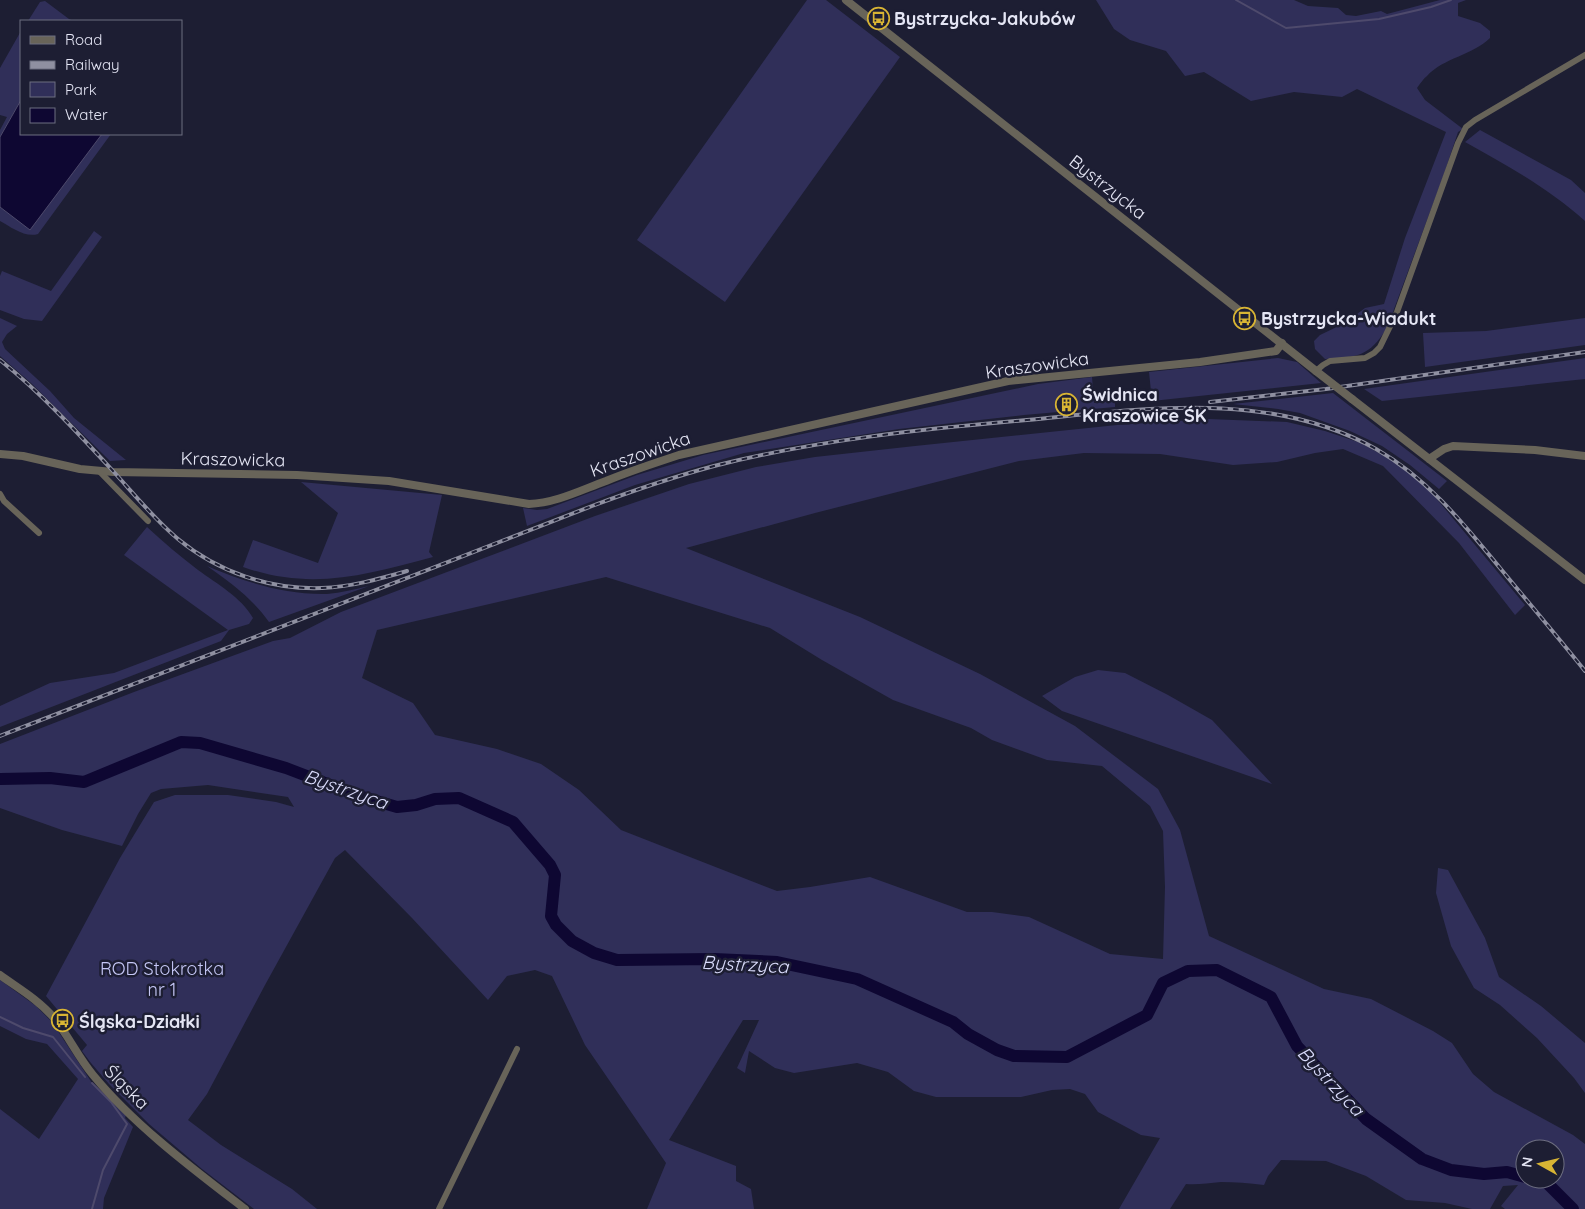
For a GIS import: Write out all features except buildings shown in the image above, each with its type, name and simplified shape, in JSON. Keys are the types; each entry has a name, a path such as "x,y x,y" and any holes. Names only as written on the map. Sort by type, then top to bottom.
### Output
{"street":[{"name":"Bystrzycka","path":"847,1 1316,371 1585,580"},
{"path":"1316,371 1330,362 1365,358 1380,347 1397,312 1458,144 1466,128 1475,120 1585,55"},
{"name":"Kraszowicka","path":"0,454 21,455 80,469 99,471 297,475 375,480 528,504 542,503 558,499 680,454 1008,382 1276,351 1282,343"},
{"path":"1429,459 1444,448 1453,446 1535,450 1585,456"},
{"path":"99,471 148,521"},
{"path":"0,494 4,501 39,533"},
{"name":"Śląska","path":"0,975 36,1001 53,1017 92,1074 128,1112 174,1153 245,1209"},
{"path":"439,1209 518,1049"}],"green space":[{"path":"807,0 826,0 900,57 725,302 637,240"},
{"path":"1096,0 1294,0 1308,6 1338,8 1346,15 1356,16 1381,11 1387,14 1440,0 1466,0 1458,3 1458,16 1480,23 1490,31 1490,38 1475,49 1441,65 1424,79 1417,88 1425,100 1463,129 1458,132 1387,328 1368,350 1354,356 1325,359 1315,349 1314,341 1320,335 1345,323 1365,308 1384,304 1405,238 1446,132 1357,89 1342,97 1294,92 1251,101 1204,72 1185,76 1166,51 1130,40 1114,29"},
{"path":"45,1 72,20 29,20 40,2"},
{"path":"20,33 20,102 0,137 0,130 7,117 0,115 0,68"},
{"path":"1480,130 1571,180 1585,193 1585,221 1542,188 1465,142"},
{"path":"101,135 110,135 38,234 23,233 0,221 0,207 30,229"},
{"path":"94,231 102,237 42,321 24,319 0,310 0,276 2,271 51,291"},
{"path":"0,318 17,326 7,334 2,342 5,349 50,391 74,418 126,460 110,461 31,383 0,356"},
{"path":"1585,318 1585,345 1425,367 1423,333 1486,331"},
{"path":"1278,358 1297,362 1321,383 1152,401 1149,372"},
{"path":"1585,358 1585,379 1382,401 1364,389"},
{"path":"1092,377 1094,403 1115,401 1115,407 899,429 744,453 635,485 527,526 523,508 547,509 637,475 703,455 1038,384"},
{"path":"1333,393 1447,481 1439,489 1410,465 1382,446 1350,431 1300,413 1233,404"},
{"name":"ROD Stokrotka nr 1","path":"1208,419 1287,422 1325,431 1361,443 1391,460 1426,486 1525,605 1515,615 1459,543 1383,466 1343,449 1277,462 1233,465 1160,454 1084,453 1019,461 686,548 860,617 980,674 1075,726 1158,789 1180,830 1209,936 1324,989 1371,999 1452,1043 1473,1074 1494,1092 1573,1135 1585,1144 1585,1209 1505,1209 1501,1206 1515,1189 1565,1189 1565,1139 1515,1139 1515,1185 1503,1186 1490,1209 1472,1209 1445,1203 1406,1200 1366,1176 1326,1161 1281,1160 1268,1176 1264,1185 1226,1182 1186,1184 1170,1209 1119,1209 1160,1138 1141,1135 1098,1112 1085,1094 1070,1089 1052,1090 1021,1097 936,1097 914,1091 888,1072 857,1063 794,1073 775,1068 749,1051 745,1073 737,1068 759,1020 743,1020 669,1140 736,1166 736,1181 751,1189 754,1209 647,1209 666,1163 585,1045 552,976 535,970 507,976 488,1000 412,918 345,850 335,858 207,1094 188,1120 221,1145 292,1189 317,1209 254,1209 202,1169 149,1124 109,1084 82,1051 87,1045 46,996 120,858 154,802 175,795 228,795 276,802 294,807 288,797 208,785 161,789 151,793 122,846 62,830 0,808 0,744 273,641 290,638 341,612 595,516 689,484 756,467 815,457 1117,425","holes":["606,577 770,628 893,700 971,728 992,740 1047,760 1102,766 1150,806 1163,831 1165,887 1163,959 1110,954 1029,917 992,912 967,912 870,877 777,891 621,830 579,790 541,764 497,749 435,735 413,703 362,678 377,630"]},
{"path":"301,482 442,495 429,552 433,557 385,570 338,578 292,578 243,567 253,540 318,563 338,513"},
{"path":"147,527 165,544 228,591 242,604 253,618 249,624 229,630 221,641 0,727 0,706 50,683 114,673 228,630 124,555"},
{"path":"207,566 250,582 280,590 311,594 343,592 369,586 269,622 248,598"},
{"path":"1098,670 1125,673 1212,720 1272,784 1062,711 1042,696 1075,677"},
{"path":"1438,868 1448,870 1485,938 1499,977 1541,1006 1585,1043 1585,1093 1574,1078 1537,1038 1500,1005 1474,988 1451,946 1436,893"},
{"path":"0,980 36,1006 52,1022 92,1083 126,1115 125,1118 133,1127 104,1198 103,1209 0,1209 0,1109 39,1139 78,1079 47,1044 26,1039 0,1026"}],"water":[{"path":"20,102 20,135 101,135 30,230 0,207 0,137"}],"waterway":[{"path":"1236,0 1286,28 1379,19 1431,7 1451,0"},
{"name":"Bystrzyca","path":"0,779 50,778 84,782 181,742 200,743 286,768 359,796 397,807 416,805 435,799 459,798 513,822 550,865 555,875 551,916 556,925 572,941 594,953 617,960 714,959 777,962 857,979 953,1022 968,1034 997,1050 1014,1056 1067,1057 1147,1015 1163,983 1188,971 1217,970 1271,997 1297,1046 1366,1119 1422,1159 1451,1170 1484,1174 1507,1172 1515,1174"},
{"path":"0,1017 23,1028 53,1037 85,1077"},
{"path":"92,1083 111,1102 127,1124 103,1170 92,1209"},
{"name":"Bystrzyca","path":"1553,1189 1573,1209"}],"railway":[{"path":"1210,402 1326,389 1585,352"},
{"path":"0,360 58,413 144,506 178,539 194,551 227,570 264,582 303,588 344,586 407,571"},
{"path":"0,736 592,506 699,470 753,457 831,442 988,423 1116,411 1161,409 1205,408 1249,411 1293,418 1335,430 1376,449 1412,473 1443,502 1472,534 1585,671"}],"place":[{"name":"Bystrzycka-Jakubów","path":"878,18"},
{"name":"Bystrzycka-Wiadukt","path":"1245,318"},
{"name":"Świdnica Kraszowice ŚK","path":"1066,404"},
{"name":"Śląska-Działki","path":"63,1021"}]}
